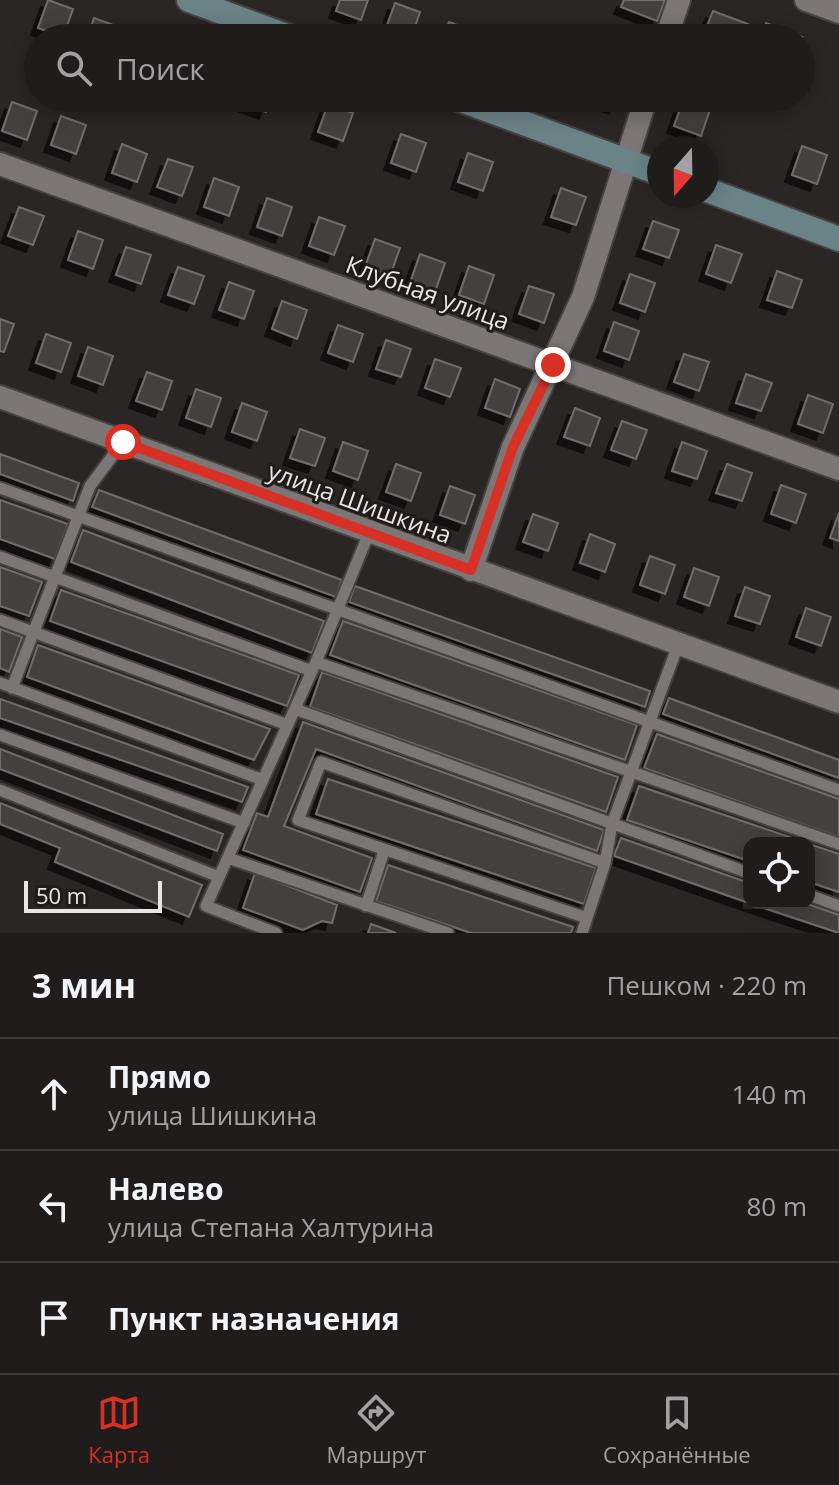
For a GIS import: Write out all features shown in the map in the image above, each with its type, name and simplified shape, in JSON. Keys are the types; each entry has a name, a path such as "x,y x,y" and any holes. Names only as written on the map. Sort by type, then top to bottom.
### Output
{"street":[{"path":"189,0 254,24"},
{"path":"671,24 679,0"},
{"path":"806,0 839,12"},
{"path":"494,112 647,168"},
{"path":"471,570 513,447 583,297 641,112"},
{"name":"Клубная улица","path":"0,164 839,469"},
{"path":"719,194 839,239"},
{"name":"улица Шишкина","path":"0,397 839,702"}],"lane":[{"path":"12,688 90,486 123,442"},
{"path":"0,488 839,790"},
{"path":"276,933 206,906 314,666 369,533"},
{"path":"0,557 839,844"},
{"path":"0,620 288,725"},
{"path":"582,933 605,863 612,824 678,645"},
{"path":"0,683 263,780"},
{"path":"295,709 743,871"},
{"path":"0,735 244,823"},
{"path":"587,918 298,820 321,762 605,863"},
{"path":"0,790 219,877"},
{"path":"366,906 384,851"},
{"path":"228,858 448,933"},
{"path":"815,897 839,906"}],"building":[{"path":"48,0 73,9 68,24 39,24"},
{"path":"340,0 368,0 361,20 336,11"},
{"path":"624,0 665,0 657,21 621,7"},
{"path":"395,3 420,12 416,24 388,24"},
{"path":"713,11 748,24 708,24"},
{"path":"94,18 111,24 92,24"},
{"path":"12,102 24,106 24,112 37,112 27,140 2,131"},
{"path":"325,112 353,113 343,141 318,132"},
{"path":"679,112 709,112 701,136 674,126"},
{"path":"61,116 86,125 76,154 51,145"},
{"path":"401,134 426,143 416,172 391,163"},
{"path":"122,144 147,154 137,182 112,173"},
{"path":"802,146 827,155 817,184 792,175"},
{"path":"468,153 493,162 483,191 458,182"},
{"path":"168,159 193,167 182,196 157,187"},
{"path":"214,178 239,187 229,216 204,207"},
{"path":"561,188 586,197 576,225 551,217"},
{"path":"267,198 292,207 282,236 257,227"},
{"path":"19,207 44,216 33,245 8,236"},
{"path":"319,217 345,226 334,255 309,246"},
{"path":"653,221 679,230 669,258 643,249"},
{"path":"78,231 103,240 93,269 68,260"},
{"path":"375,239 400,248 390,276 365,267"},
{"path":"716,245 742,254 731,283 706,274"},
{"path":"126,247 151,255 141,284 116,275"},
{"path":"420,254 445,263 435,292 410,283"},
{"path":"469,266 494,275 484,304 459,295"},
{"path":"178,267 204,276 194,304 168,295"},
{"path":"777,271 802,280 792,308 767,300"},
{"path":"630,274 655,283 645,312 620,303"},
{"path":"229,282 254,291 244,319 219,310"},
{"path":"529,286 554,294 544,323 519,314"},
{"path":"282,301 307,310 297,339 272,329"},
{"path":"0,319 14,324 4,352 0,351"},
{"path":"614,322 639,331 629,360 604,351"},
{"path":"338,325 363,334 353,362 328,353"},
{"path":"46,334 71,343 61,372 36,363"},
{"path":"386,340 411,349 401,377 376,369"},
{"path":"88,347 113,356 103,385 78,376"},
{"path":"684,354 709,362 699,391 674,382"},
{"path":"435,359 461,368 450,397 425,388"},
{"path":"147,372 172,381 162,410 136,401"},
{"path":"746,374 772,383 761,411 736,403"},
{"path":"495,379 520,389 510,417 485,408"},
{"path":"196,389 221,398 211,427 186,418"},
{"path":"808,395 833,404 823,433 798,424"},
{"path":"242,403 267,412 257,441 232,432"},
{"path":"575,408 600,418 590,446 564,437"},
{"path":"622,421 647,430 636,459 611,450"},
{"path":"300,429 325,438 315,466 290,458"},
{"path":"343,442 368,451 358,480 333,471"},
{"path":"682,442 707,451 697,479 672,471"},
{"path":"0,454 79,483 73,501 0,474"},
{"path":"396,464 421,473 411,501 386,492"},
{"path":"727,464 752,473 742,501 716,493"},
{"path":"781,485 806,494 796,523 771,514"},
{"path":"450,486 475,495 465,524 440,515"},
{"path":"99,490 342,580 336,597 92,507"},
{"path":"0,500 68,524 55,559 0,539"},
{"path":"839,513 839,541 830,538"},
{"path":"533,514 558,523 548,551 523,542"},
{"path":"83,530 324,621 312,653 71,562"},
{"path":"590,534 615,544 605,572 580,563"},
{"path":"650,556 675,565 665,594 640,585"},
{"path":"0,567 42,582 29,616 0,606"},
{"path":"694,568 719,577 709,606 684,597"},
{"path":"355,586 650,691 645,707 349,602"},
{"path":"745,587 770,596 760,624 735,616"},
{"path":"61,590 299,675 287,706 50,621"},
{"path":"806,608 831,617 821,646 796,637"},
{"path":"343,621 637,725 625,760 330,655"},
{"path":"0,629 22,637 9,672 0,668"},
{"path":"38,645 270,729 254,760 27,677"},
{"path":"322,672 618,777 606,812 310,707"},
{"path":"669,698 839,760 839,778 663,714"},
{"path":"0,699 248,787 242,802 0,718"},
{"path":"303,722 604,830 597,851 316,749 284,826 372,858 360,892 243,850 257,813 268,817"},
{"path":"657,734 839,799 839,837 644,768"},
{"path":"0,749 223,834 217,851 0,769"},
{"path":"328,779 596,868 584,904 316,814"},
{"path":"639,786 789,837 743,837 743,859 627,820"},
{"path":"0,803 202,885 189,917 55,862 60,848 0,824"},
{"path":"621,838 743,881 743,901 614,856"},
{"path":"815,846 839,854 839,892 815,884"},
{"path":"388,865 573,927 571,933 471,933 376,901"},
{"path":"255,873 337,905 332,923 322,921 303,930 243,908"},
{"path":"815,907 839,915 839,933 767,909 815,909"},
{"path":"371,924 396,933 368,933"}],"route":[{"path":"123,442 471,570 513,447 553,365"}]}
